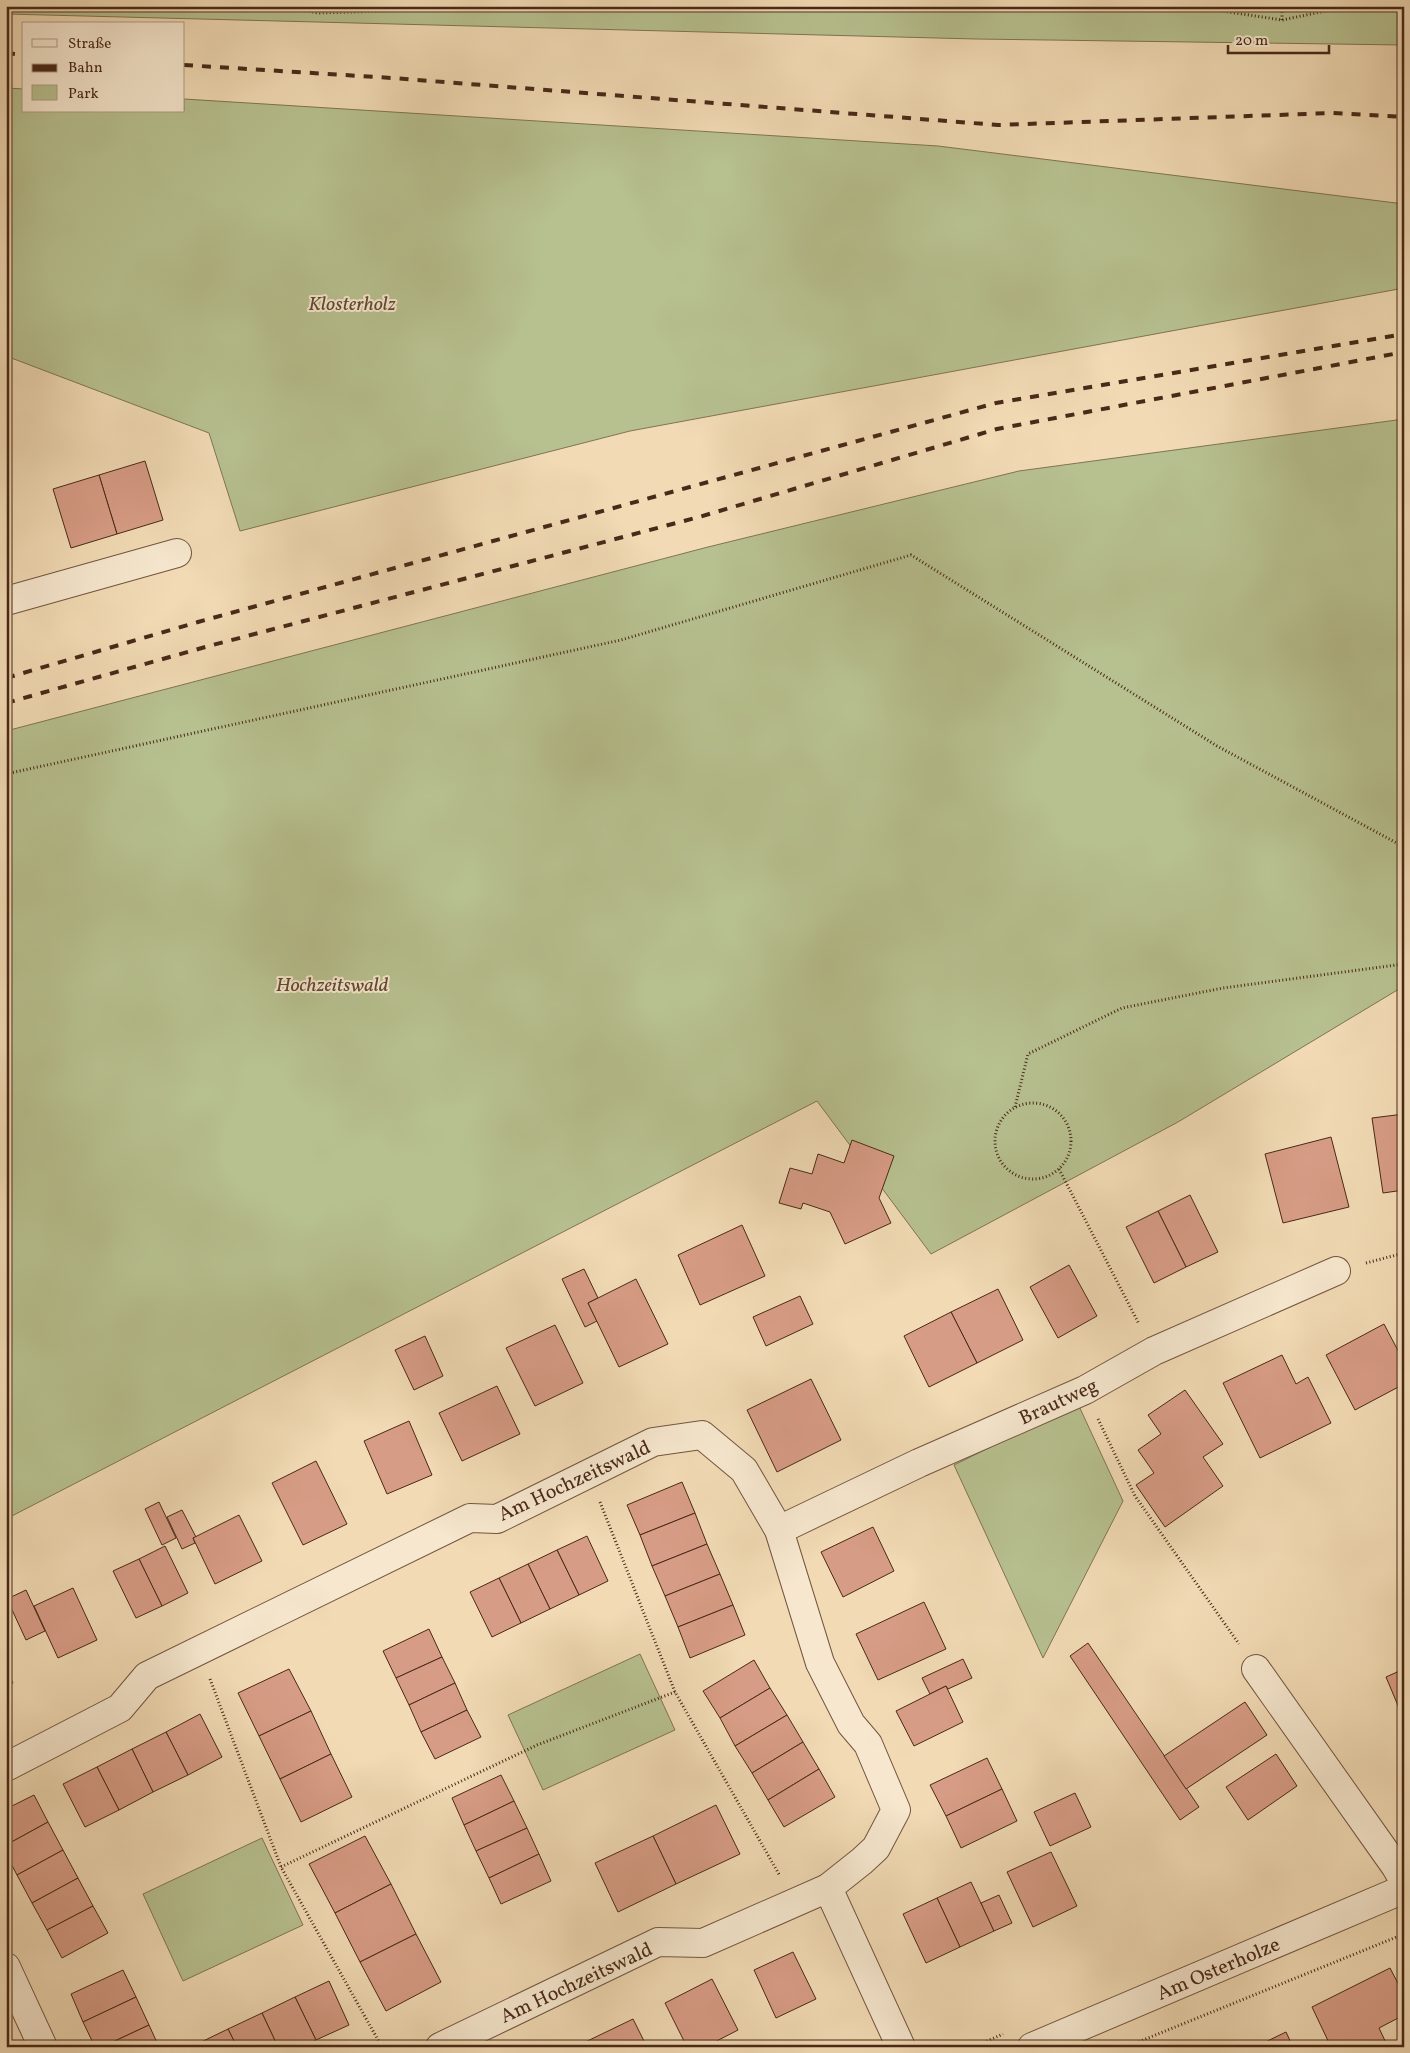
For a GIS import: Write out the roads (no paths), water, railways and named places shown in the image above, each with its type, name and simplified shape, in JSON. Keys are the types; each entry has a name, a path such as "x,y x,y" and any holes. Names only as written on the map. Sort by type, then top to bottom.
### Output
{"street":[{"path":"6,601 176,552"},
{"name":"Brautweg","path":"779,1530 919,1463 1085,1390 1154,1351 1336,1271"},
{"name":"Am Hochzeitswald","path":"6,1767 120,1708 147,1676 470,1518 497,1518 653,1442 702,1435 744,1470 779,1530 820,1663 851,1724 868,1744 896,1810 876,1848 828,1888 703,1943 658,1942 440,2047"},
{"path":"1256,1669 1404,1880"},
{"path":"828,1888 901,2047"},
{"name":"Am Osterholze","path":"1032,2047 1404,1889"},
{"path":"6,1967 43,2047"}],"railway":[{"path":"6,53 22,55"},
{"path":"185,65 392,78 998,125 1332,113 1404,117"},
{"path":"6,678 198,622 996,403 1404,334"},
{"path":"6,703 209,646 699,517 997,429 1404,352"}],"park label":[{"name":"Klosterholz","path":"352,303"},
{"name":"Hochzeitswald","path":"332,984"}]}
